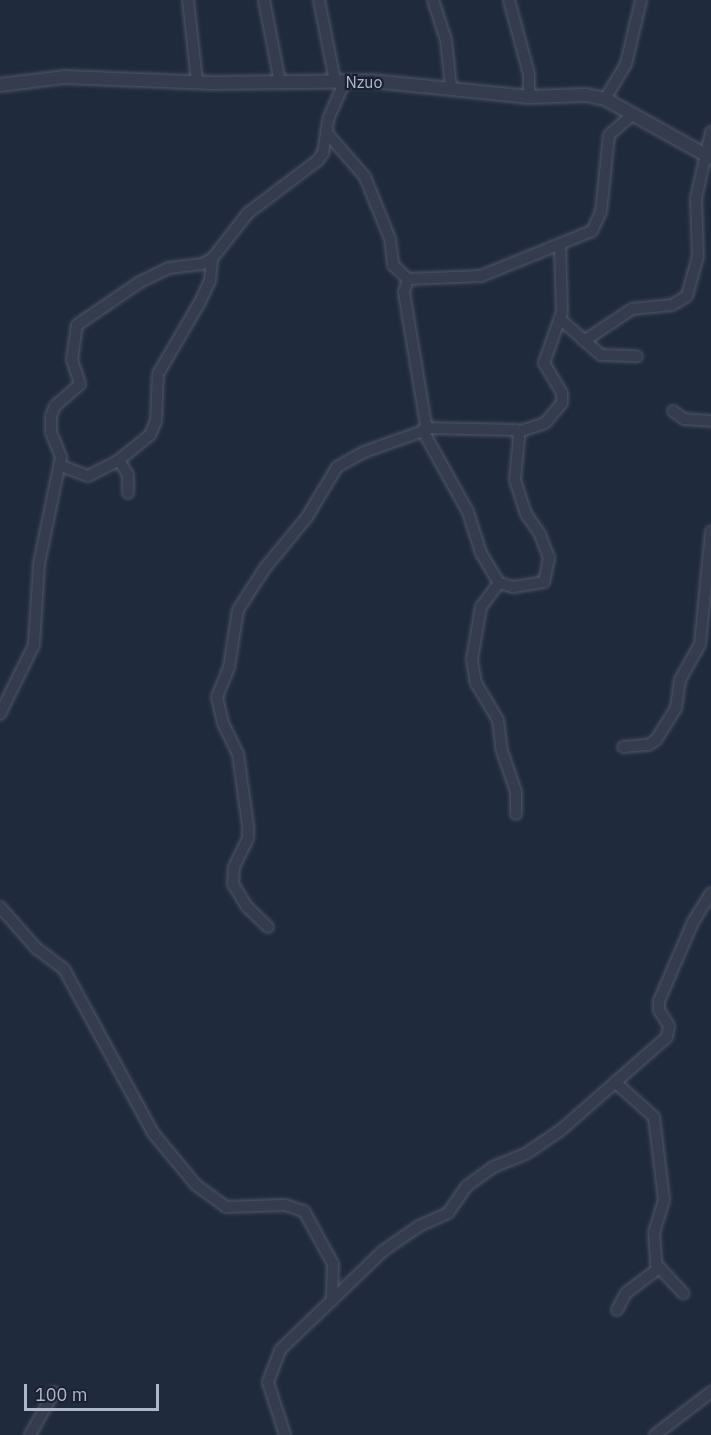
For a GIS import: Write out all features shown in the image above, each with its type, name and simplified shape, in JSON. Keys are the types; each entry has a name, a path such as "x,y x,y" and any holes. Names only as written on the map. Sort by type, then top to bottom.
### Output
{"street":[{"path":"188,0 196,82"},
{"path":"264,0 280,82"},
{"path":"0,714 34,645 39,564 61,452 51,432 51,416 55,406 80,384 72,360 77,325 140,282 169,267 202,264 212,259 248,213 318,160 323,153 326,132 340,81 319,0"},
{"path":"433,0 446,40 451,87"},
{"path":"509,0 529,74 529,97"},
{"path":"605,99 626,64 641,0"},
{"name":"Nzuo","path":"0,85 64,77 196,82 340,81 451,87 529,97 586,94 605,99 631,116 709,157"},
{"path":"326,132 365,177 390,239 393,265 408,279 481,276 560,246 592,231 597,223 609,135 631,116"},
{"path":"584,341 632,309 672,305 687,296 698,256 696,198 709,157 711,132"},
{"path":"268,927 247,907 233,884 234,867 248,838 248,826 238,754 223,723 218,697 229,667 238,610 338,467 364,452 424,429 510,428 518,432 545,423 562,404 562,393 544,363 560,319 560,246"},
{"path":"59,465 88,476 136,448 154,427 158,374 205,291 212,259"},
{"path":"408,279 404,292 424,429 468,512 481,553 499,583 513,587 542,584 550,570 540,534 526,514 515,480 518,432"},
{"path":"560,319 601,355 637,356"},
{"path":"672,411 684,419 711,421"},
{"path":"119,460 128,475 128,494"},
{"path":"623,747 648,745 656,740 676,708 680,680 700,644 711,532"},
{"path":"499,583 482,607 472,659 476,683 498,720 502,752 516,792 516,813"},
{"path":"285,1435 268,1382 269,1371 280,1350 400,1238 448,1213 467,1186 561,1131 667,1037 669,1026 659,1010 659,1001 693,921 711,893"},
{"path":"0,907 36,948 64,969 153,1133 196,1185 226,1207 285,1205 304,1211 333,1264 332,1301"},
{"path":"615,1082 647,1106 656,1125 664,1200 654,1232 659,1268 683,1293"},
{"path":"617,1310 626,1293 659,1268"},
{"path":"30,1435 54,1392"},
{"path":"655,1435 711,1392"}]}
